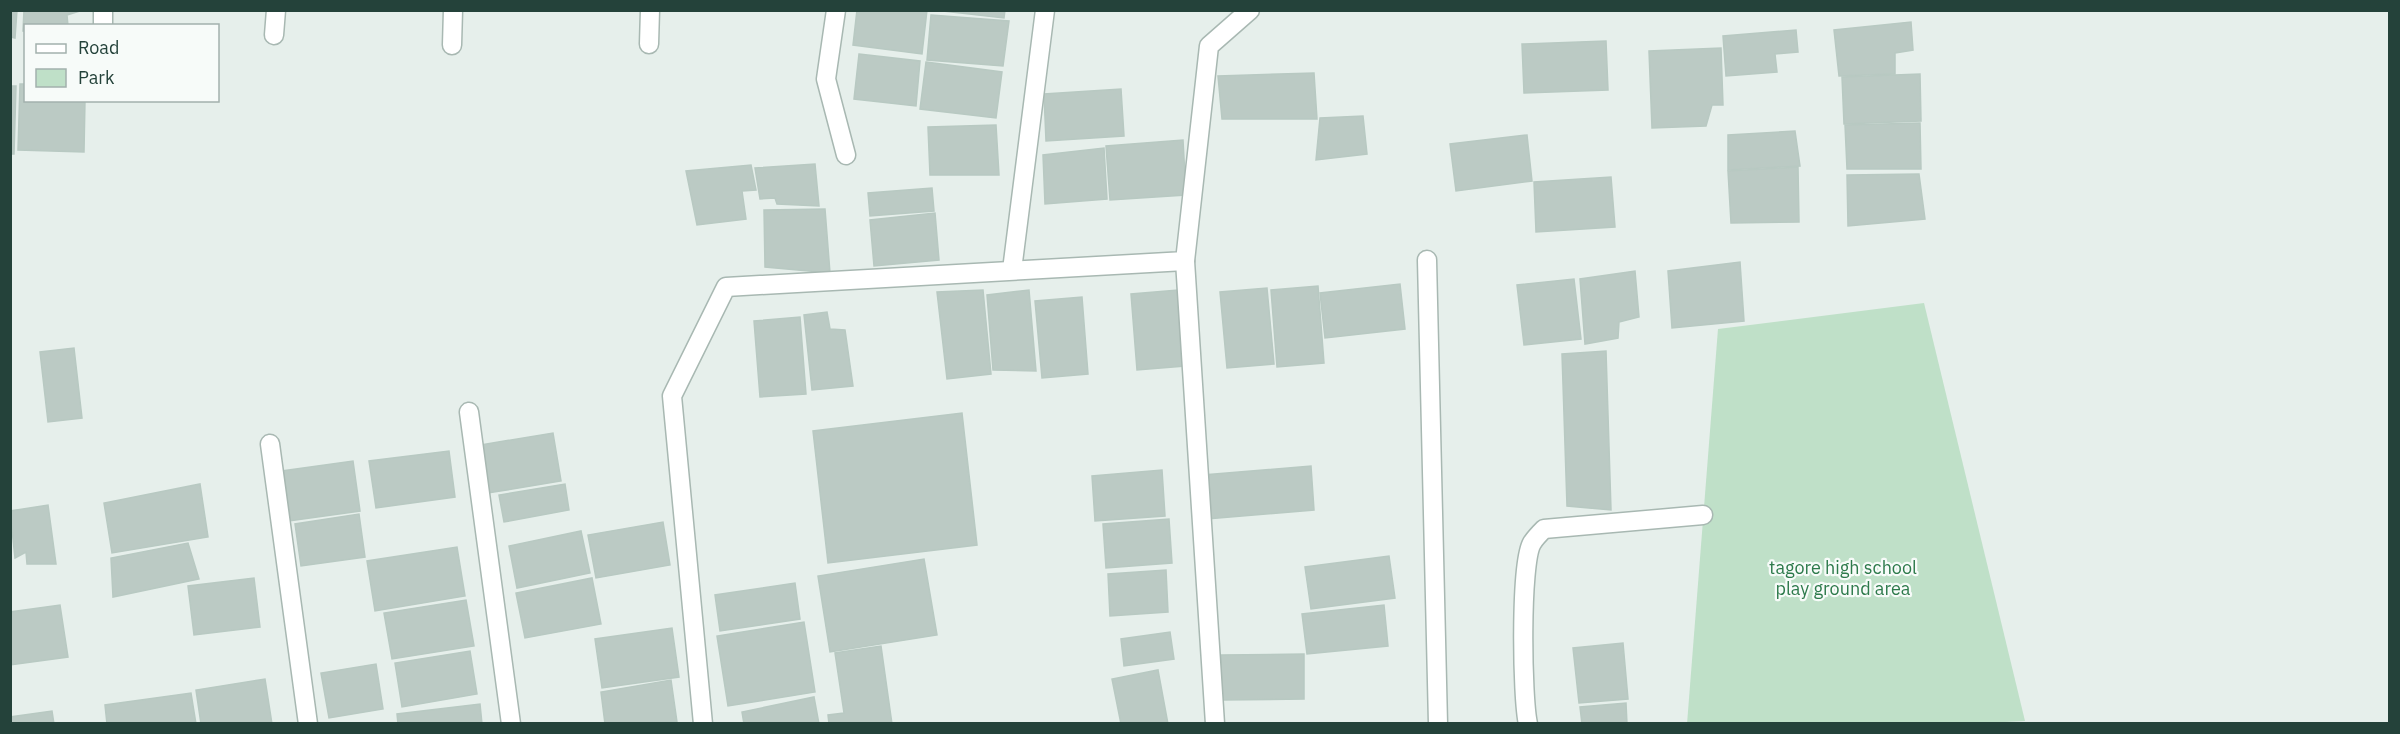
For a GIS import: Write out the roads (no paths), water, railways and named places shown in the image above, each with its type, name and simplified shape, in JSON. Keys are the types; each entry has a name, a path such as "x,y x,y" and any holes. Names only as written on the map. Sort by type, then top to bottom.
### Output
{"street":[{"path":"274,35 276,10"},
{"path":"452,45 453,10"},
{"path":"649,44 650,10"},
{"path":"836,10 826,79 846,155"},
{"path":"1012,270 1045,10"},
{"path":"1215,723 1185,261 1209,46 1250,10"},
{"path":"1427,260 1438,723"},
{"path":"703,723 672,396 726,286 1185,261"},
{"path":"469,412 511,723"},
{"path":"270,444 308,723"},
{"path":"1528,723 1524,657 1524,586 1531,544 1544,529 1703,515"}],"park label":[{"name":"tagore high school play ground area","path":"1843,578"}]}
